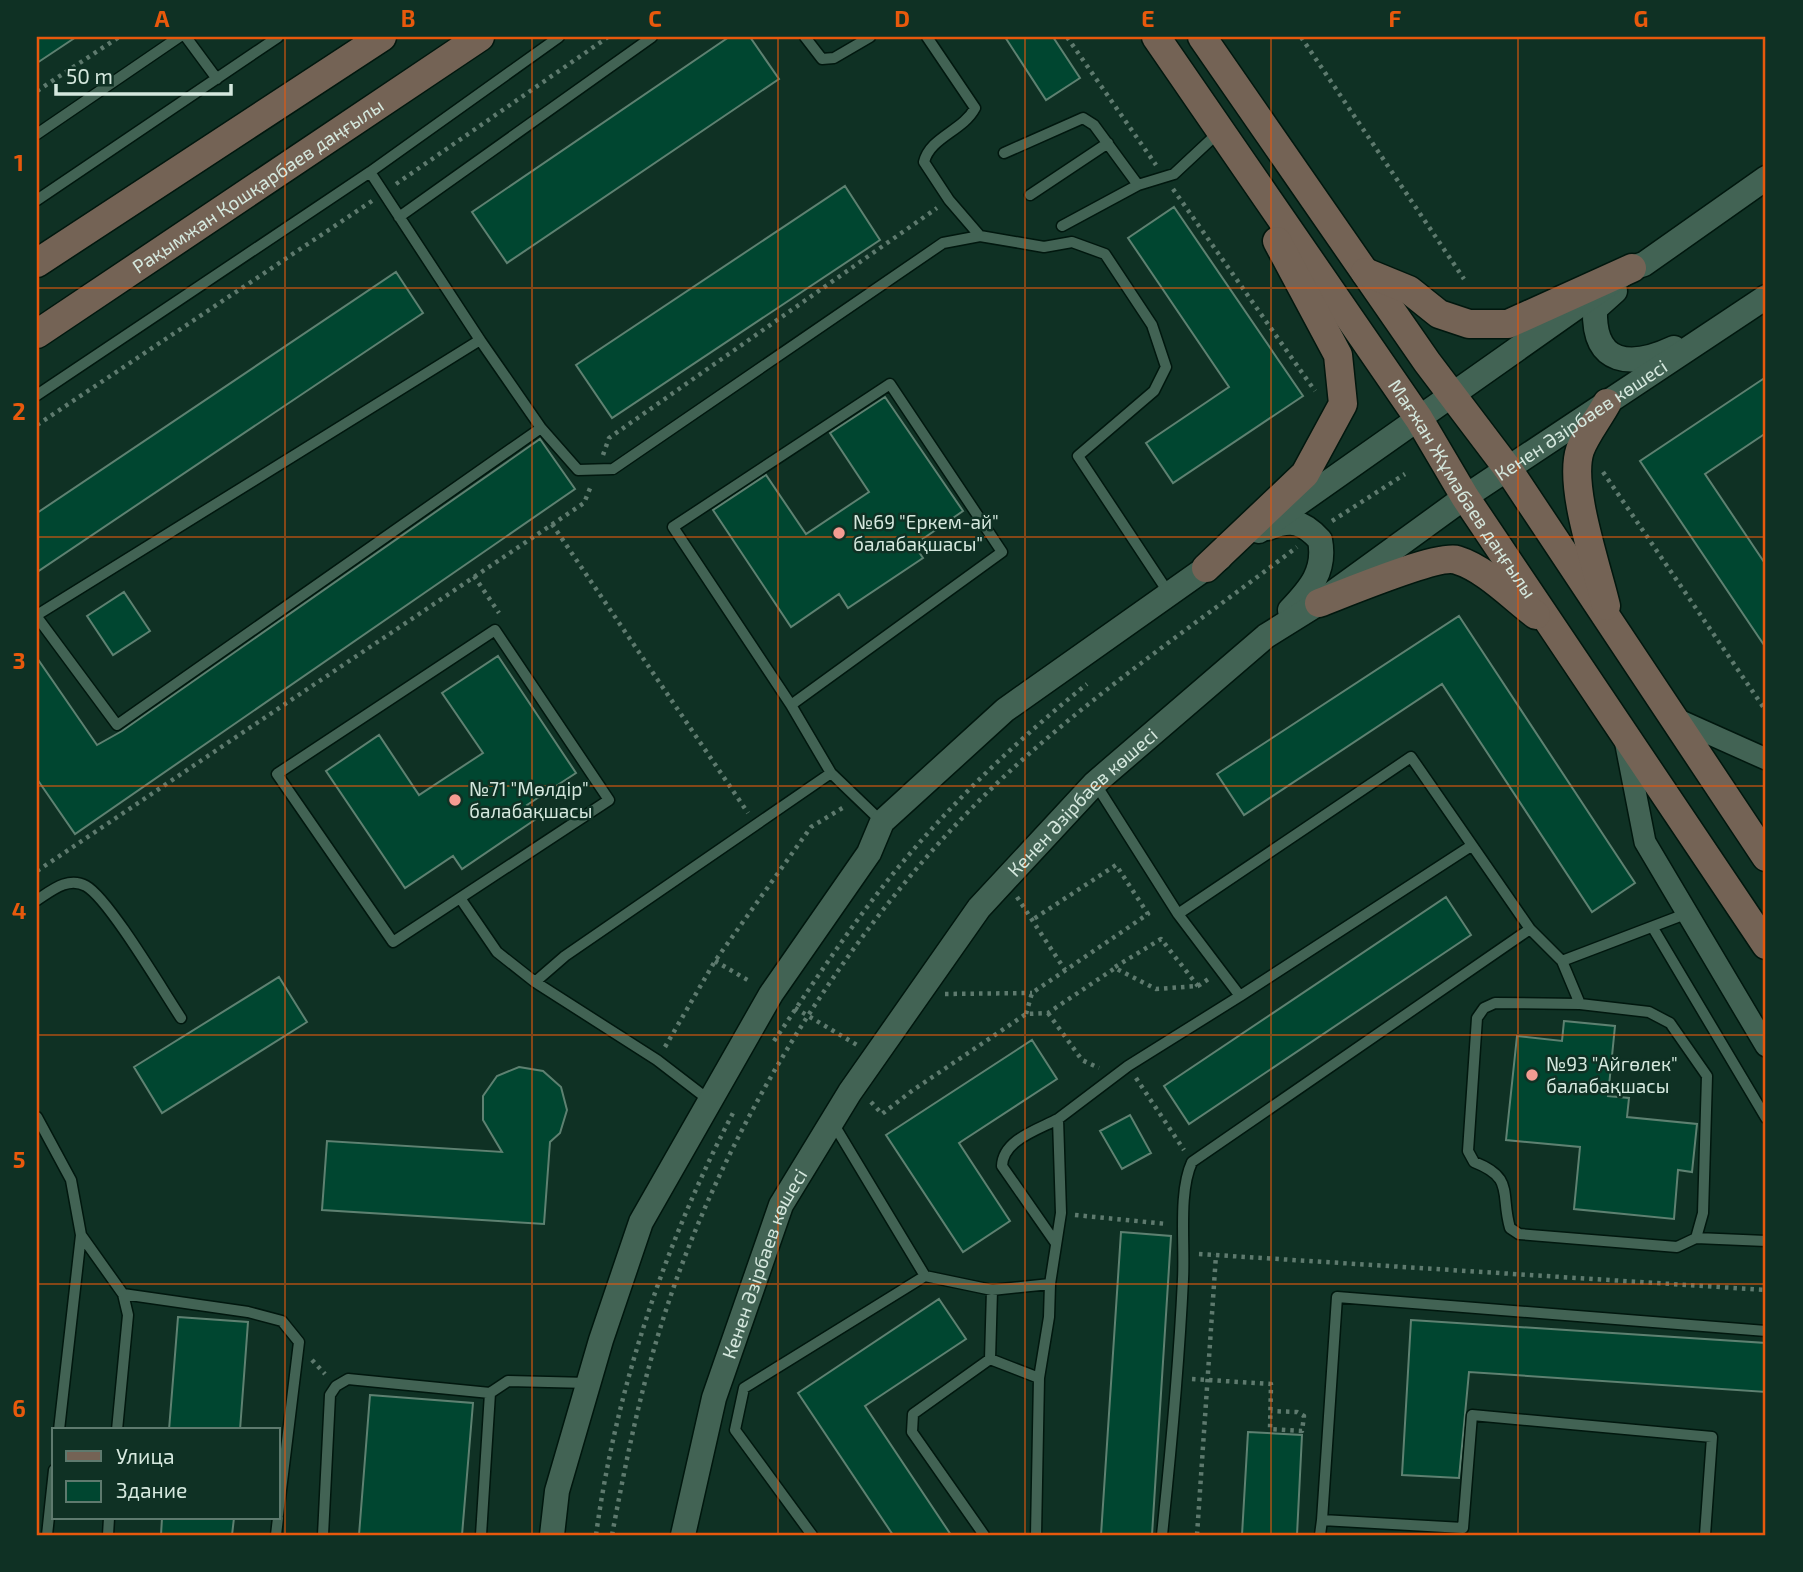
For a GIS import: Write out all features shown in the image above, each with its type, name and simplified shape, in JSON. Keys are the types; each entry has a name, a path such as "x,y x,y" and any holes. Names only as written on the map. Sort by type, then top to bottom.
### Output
{"main road":[{"path":"37,263 382,37"},
{"name":"Рақымжан Қошқарбаев даңғылы","path":"37,334 480,37"},
{"name":"Мағжан Жұмабаев даңғылы","path":"1156,37 1419,419 1465,497 1766,945"},
{"name":"Мағжан Жұмабаев даңғылы","path":"1202,37 1427,362 1454,394 1508,469 1670,717 1766,857"},
{"path":"1206,568 1305,474 1343,404 1338,355 1263,216 1227,140"},
{"path":"1365,272 1409,290 1439,314 1469,324 1508,324 1638,266"},
{"path":"1607,402 1580,450 1577,468 1578,502 1611,625"},
{"path":"1319,603 1421,566 1454,559 1478,570 1538,617 1597,692"}],"street":[{"path":"552,1535 557,1491 642,1222 771,994 827,909 869,853 882,822 1005,710 1142,610 1170,595 1766,178"},
{"path":"1638,266 1595,309 1598,341 1612,356 1632,362 1659,355 1729,322"},
{"name":"Кенен Әзірбаев көшесі","path":"683,1535 727,1404 781,1205 874,1056 979,908 1095,783 1266,636 1319,603 1465,497 1766,297"},
{"path":"1254,534 1285,521 1300,523 1320,540 1322,551 1322,567 1310,589 1266,636"},
{"path":"1670,717 1766,759"},
{"path":"1623,732 1645,842 1766,1046"}],"lane":[{"path":"37,134 179,37"},
{"path":"186,37 217,79"},
{"path":"37,200 278,37"},
{"path":"37,395 370,172 559,37"},
{"path":"399,217 652,37"},
{"path":"805,37 822,60 834,58 870,37"},
{"path":"927,37 975,108 970,119 927,151 924,162 949,200 980,236"},
{"path":"1004,153 1083,118 1094,125 1138,185"},
{"path":"1062,226 1138,185 1174,174 1227,140"},
{"path":"1030,195 1108,144"},
{"path":"370,172 541,428 579,470 597,472 613,469 943,243 980,236 1044,247 1072,242 1105,254 1152,325 1166,367 1154,391 1078,456 1170,595"},
{"path":"480,340 37,616 117,725 541,428"},
{"path":"791,705 1002,552 890,384 673,527 791,705 831,773 882,822"},
{"path":"495,630 609,800 460,898 393,942 277,774 495,630"},
{"path":"1178,914 1411,757 1530,929 1562,961 1580,1003"},
{"path":"535,982 565,956 831,773"},
{"path":"1095,783 1178,914 1219,972 1240,996"},
{"path":"1055,1242 1002,1166 1002,1155 1010,1145 1058,1119 1128,1066 1471,846"},
{"path":"37,900 63,883 85,885 103,902 181,1018"},
{"path":"460,898 497,952 535,982 657,1060 709,1100"},
{"path":"1562,961 1688,913"},
{"path":"1653,928 1766,1118"},
{"path":"1162,1535 1178,1377 1185,1253 1184,1188 1192,1162 1530,929"},
{"path":"1696,1238 1703,1213 1707,1076 1670,1023 1648,1012 1580,1003 1495,1003 1484,1008 1477,1018 1468,1151 1474,1162 1494,1170 1500,1177 1510,1228 1519,1234 1677,1247 1696,1238 1766,1241"},
{"path":"1036,1535 1039,1378 1049,1317 1055,1242 1061,1213 1058,1119"},
{"path":"37,1120 71,1180 81,1235 59,1428"},
{"path":"832,1121 925,1276"},
{"path":"81,1235 123,1294 128,1315 117,1428"},
{"path":"812,1535 735,1430 727,1404 744,1388 925,1276 992,1290 1050,1284"},
{"path":"990,1359 992,1290"},
{"path":"123,1294 247,1312 282,1321 299,1342 280,1500"},
{"path":"1320,1535 1337,1297 1766,1331"},
{"path":"990,1359 1039,1378"},
{"path":"984,1535 912,1432 913,1414 990,1359"},
{"path":"323,1535 330,1395 336,1386 348,1379 490,1393 508,1381 589,1383"},
{"path":"481,1535 490,1393"},
{"path":"1322,1520 1462,1531 1472,1415 1712,1437 1705,1535"},
{"path":"47,1535 52,1489"}],"path":[{"path":"37,91 119,37"},
{"path":"37,425 383,193 608,37"},
{"path":"1066,37 1320,397"},
{"path":"1301,37 1464,279"},
{"path":"37,871 584,503 610,438 949,200"},
{"path":"1577,468 1603,472 1766,711"},
{"path":"552,524 755,825"},
{"path":"474,576 505,621"},
{"path":"768,1052 851,928 893,874 982,775 1091,680"},
{"path":"657,1060 715,961 811,827 835,815 857,797"},
{"path":"939,994 1032,993 1148,914 1116,864 1032,920"},
{"path":"1015,893 1065,970"},
{"path":"868,1098 882,1114 1026,1014 1048,1013 1161,939 1198,986"},
{"path":"715,961 874,1056"},
{"path":"1115,968 1156,989 1198,986 1219,972"},
{"path":"1026,1014 1032,993"},
{"path":"1048,1013 1082,1060 1115,1076"},
{"path":"1128,1066 1192,1162"},
{"path":"596,1535 626,1389 651,1306 696,1189 738,1104"},
{"path":"1061,1213 1185,1225"},
{"path":"1185,1253 1766,1290"},
{"path":"1197,1535 1216,1255"},
{"path":"299,1342 336,1386"},
{"path":"1178,1377 1271,1384 1270,1429 1302,1431 1304,1416 1297,1412 1271,1411"}],"building":[{"path":"37,37 76,37 37,63"},
{"path":"729,37 750,37 779,79 507,263 472,212"},
{"path":"1005,37 1053,37 1080,78 1046,100"},
{"path":"845,186 880,240 612,418 576,365"},
{"path":"1174,207 1303,396 1173,483 1146,443 1229,387 1128,238"},
{"path":"396,272 423,313 37,572 37,513"},
{"path":"1766,377 1766,433 1705,474 1766,565 1766,648 1640,461"},
{"path":"885,397 963,511 914,545 923,558 848,608 839,594 791,627 713,510 766,475 806,534 869,492 830,433"},
{"path":"540,439 575,489 75,834 37,779 37,658 97,745 122,731"},
{"path":"124,592 150,631 113,655 87,616"},
{"path":"1459,616 1635,883 1592,912 1442,684 1244,815 1217,774"},
{"path":"498,656 576,773 527,805 536,819 462,869 453,856 405,888 326,771 379,735 419,795 483,753 442,693"},
{"path":"1446,897 1471,935 1189,1124 1164,1086"},
{"path":"279,977 307,1022 162,1113 134,1067"},
{"path":"1564,1021 1615,1026 1608,1096 1629,1098 1627,1117 1697,1124 1692,1172 1678,1170 1674,1219 1574,1209 1580,1147 1506,1140 1517,1036 1562,1041"},
{"path":"1032,1040 1057,1079 959,1143 1010,1221 963,1252 886,1135"},
{"path":"519,1067 543,1071 561,1087 567,1110 560,1133 550,1142 544,1224 322,1210 327,1141 502,1152 483,1120 483,1096 497,1076"},
{"path":"1130,1115 1151,1153 1122,1169 1100,1131"},
{"path":"1121,1232 1171,1236 1152,1535 1101,1535"},
{"path":"939,1299 966,1339 865,1406 951,1535 893,1535 798,1393"},
{"path":"178,1317 248,1322 240,1428 169,1428"},
{"path":"1411,1320 1766,1343 1766,1392 1469,1372 1459,1478 1402,1475"},
{"path":"370,1395 473,1403 462,1535 359,1535"},
{"path":"1248,1432 1302,1435 1297,1535 1242,1535"},
{"path":"162,1520 234,1520 232,1535 161,1535"}],"place":[{"name":"№69 \"Еркем-ай\" балабақшасы\"","path":"839,533"},
{"name":"№71 \"Мөлдір\" балабақшасы","path":"455,800"},
{"name":"№93 \"Айгөлек\" балабақшасы","path":"1532,1075"}]}
